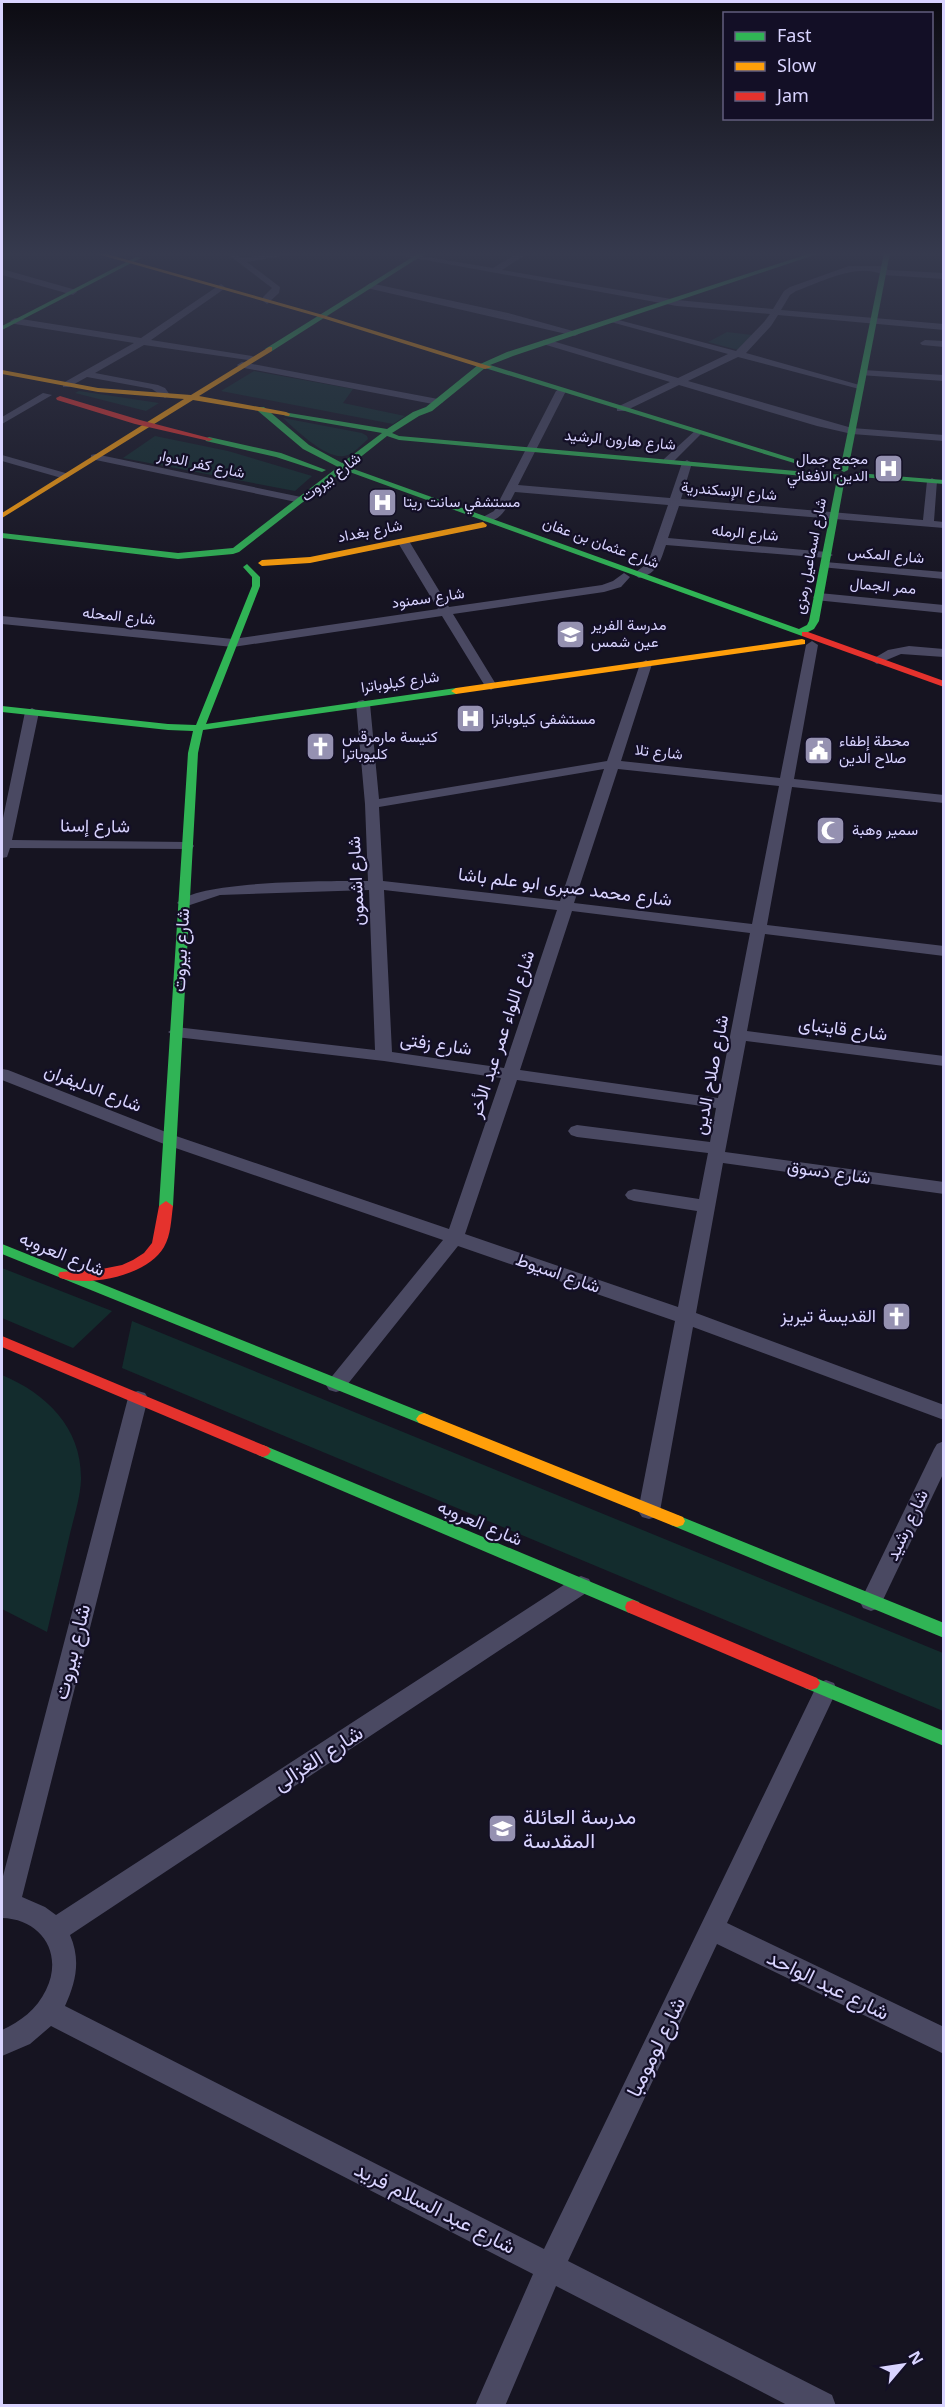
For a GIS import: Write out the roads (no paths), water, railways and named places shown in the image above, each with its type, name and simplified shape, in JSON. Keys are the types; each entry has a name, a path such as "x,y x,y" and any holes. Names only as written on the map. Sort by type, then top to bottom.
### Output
{"main road":[{"path":"2,524 8,518 5,514 242,365"},
{"path":"476,365 855,479 860,475 938,482"},
{"name":"شارع بيروت","path":"65,1275 97,1275 120,1270 148,1258 159,1246 163,1232 193,753 200,728 256,586 256,577 228,564 224,559 226,555 320,486 350,469 394,435 414,415 433,406 485,365"},
{"name":"شارع اسماعيل رمزى","path":"804,640 814,624 841,474 865,365"},
{"name":"شارع هارون الرشيد","path":"2,372 106,391 190,397 421,439 731,467 841,474"},
{"path":"2,386 47,395 146,424 260,450 314,466 324,472 320,486"},
{"name":"شارع بيروت","path":"421,439 413,434 412,430 426,418 433,406"},
{"name":"شارع عثمان بن عفان","path":"261,409 306,447 350,469 624,577 804,640 877,660 944,684"},
{"path":"731,467 747,459 750,454 748,448"},
{"name":"شارع بيروت","path":"264,552 279,526 339,482 350,469"},
{"name":"شارع عثمان بن عفان","path":"339,482 365,483 639,574 944,693"},
{"name":"شارع بغداد","path":"264,552 304,561 485,522"},
{"path":"2,536 178,556 235,566 264,552"},
{"path":"2,549 77,551 102,549"},
{"path":"178,556 252,549 264,552"},
{"name":"شارع كيلوباترا","path":"2,709 168,727 200,728 804,640"},
{"name":"شارع العروبه","path":"2,1249 748,1549 944,1631"},
{"name":"شارع العروبه","path":"2,1341 944,1739"}],"street":[{"path":"66,385 100,365"},
{"path":"261,365 433,406"},
{"path":"624,365 806,421 852,430 944,438"},
{"path":"621,409 714,365"},
{"path":"779,365 860,388"},
{"path":"863,373 944,378"},
{"path":"85,374 151,386 162,390 165,395"},
{"path":"485,522 497,514 561,391"},
{"path":"2,421 47,395"},
{"path":"668,461 697,432"},
{"name":"شارع كفر الدوار","path":"94,457 301,500"},
{"path":"2,458 65,476"},
{"path":"639,574 653,566 687,463"},
{"path":"928,523 938,482"},
{"name":"شارع الإسكندرية","path":"511,488 944,525"},
{"path":"403,541 491,686"},
{"name":"شارع الرمله","path":"662,541 826,560"},
{"name":"شارع المكس","path":"826,560 944,576"},
{"name":"شارع سمنود","path":"233,643 604,588 617,584 624,577"},
{"name":"ممر الجمال","path":"819,597 944,609"},
{"name":"شارع المحله","path":"2,620 233,643"},
{"name":"شارع صلاح الدين","path":"649,1511 786,782 804,640"},
{"path":"877,660 887,652 901,649 944,653"},
{"name":"شارع اللواء عمر عبد الأخر","path":"336,1385 454,1238 646,664"},
{"name":"شارع اشمون","path":"363,704 372,804 384,1056"},
{"path":"2,847 32,712"},
{"name":"شارع تلا","path":"372,804 612,764 944,799"},
{"name":"شارع إسنا","path":"2,847 187,846"},
{"name":"شارع محمد صبرى ابو علم باشا","path":"184,903 198,896 220,891 376,885 944,951"},
{"name":"شارع زفتى","path":"176,1032 384,1056 725,1104"},
{"name":"شارع قايتباى","path":"738,1035 944,1061"},
{"name":"شارع الدليفران","path":"2,1074 170,1140"},
{"name":"شارع دسوق","path":"577,1131 944,1188"},
{"name":"شارع اسيوط","path":"170,1140 685,1317 944,1413"},
{"path":"634,1195 706,1206"},
{"name":"شارع بيروت","path":"4,1907 138,1398"},
{"name":"شارع رشيد","path":"871,1602 944,1449"},
{"name":"شارع الغزالى","path":"54,1931 581,1585"},
{"name":"شارع لومومبا","path":"490,2406 550,2267 826,1690"},
{"path":"2,2043 27,2031 48,2011 58,1995 65,1961 62,1945 54,1931 34,1914 4,1907"},
{"name":"شارع عبد الواحد","path":"713,1929 944,2041"},
{"name":"شارع عبد السلام فريد","path":"48,2011 821,2406"}],"place":[{"name":"مجمع جمال الدين الافغاني","path":"889,468"},
{"name":"مستشفي سانت ريتا","path":"382,502"},
{"name":"مدرسة الفرير عين شمس","path":"570,634"},
{"name":"مستشفى كيلوباترا","path":"470,719"},
{"name":"كنيسة مارمرقس كليوباترا","path":"321,746"},
{"name":"محطة إطفاء صلاح الدين","path":"818,750"},
{"name":"سمير وهبة","path":"831,830"},
{"name":"القديسة تيريز","path":"897,1316"},
{"name":"مدرسة العائلة المقدسة","path":"502,1829"}]}
